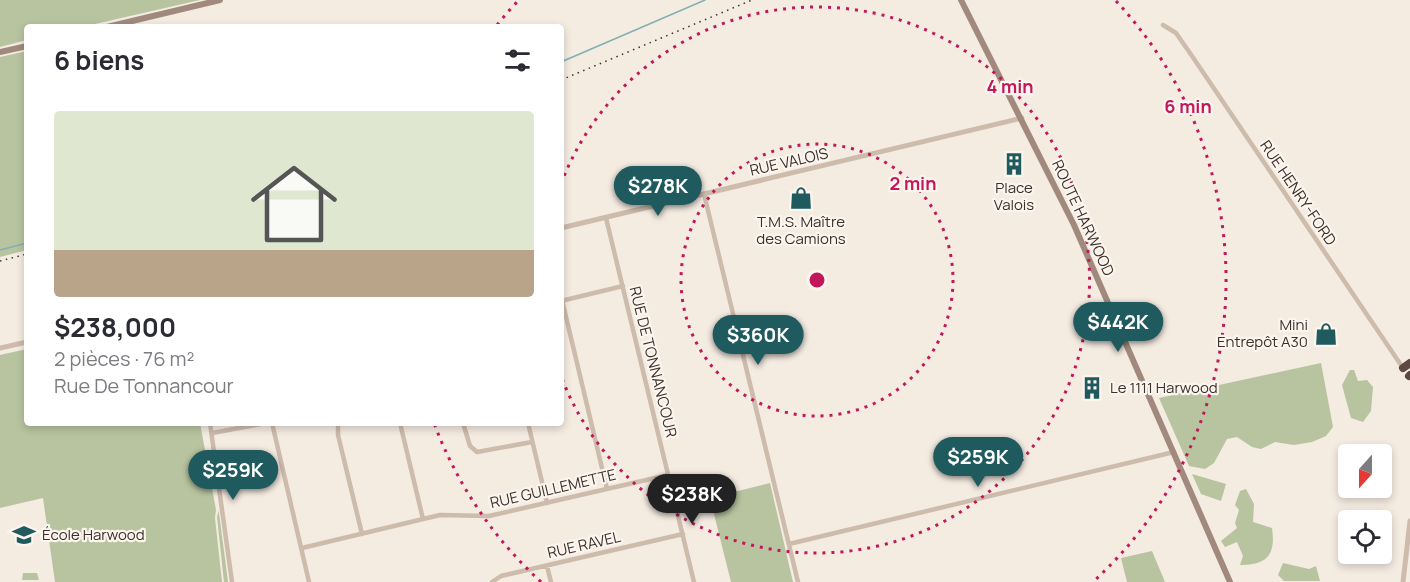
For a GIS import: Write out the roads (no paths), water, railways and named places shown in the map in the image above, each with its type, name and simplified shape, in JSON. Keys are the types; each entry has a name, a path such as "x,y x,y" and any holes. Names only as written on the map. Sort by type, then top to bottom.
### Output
{"main road":[{"path":"119,24 220,0"},
{"name":"ROUTE HARWOOD","path":"961,0 1077,232 1230,582"},
{"path":"0,52 24,47"}],"street":[{"name":"RUE HENRY-FORD","path":"1163,25 1173,30 1192,56 1407,366 1410,376"},
{"name":"RUE VALOIS","path":"564,227 1022,118"},
{"path":"704,194 798,582"},
{"name":"RUE DE TONNANCOUR","path":"606,218 694,582"},
{"path":"564,300 623,286"},
{"path":"564,313 607,489"},
{"path":"0,348 24,343"},
{"path":"211,426 232,582"},
{"path":"212,433 250,426"},
{"path":"273,426 309,582"},
{"path":"338,426 338,435 362,534"},
{"path":"401,426 423,519"},
{"path":"465,426 470,447 477,452 532,442"},
{"path":"529,426 547,503"},
{"path":"789,544 1174,452"},
{"name":"RUE GUILLEMETTE","path":"302,548 450,513 485,516 668,474"},
{"path":"1403,582 1410,521"},
{"name":"RUE RAVEL","path":"492,582 501,576 683,534"},
{"path":"547,566 551,582"}],"waterway":[{"path":"564,61 705,0"},
{"path":"0,250 24,244"}],"railway":[{"path":"564,79 752,0"},
{"path":"0,261 24,255"}],"place":[{"name":"Place Valois","path":"1014,164"},
{"name":"T.M.S. Maître des Camions","path":"801,198"},
{"name":"Mini Entrepôt A30","path":"1326,334"},
{"name":"Le 1111 Harwood","path":"1092,388"},
{"name":"École Harwood","path":"24,535"}]}
